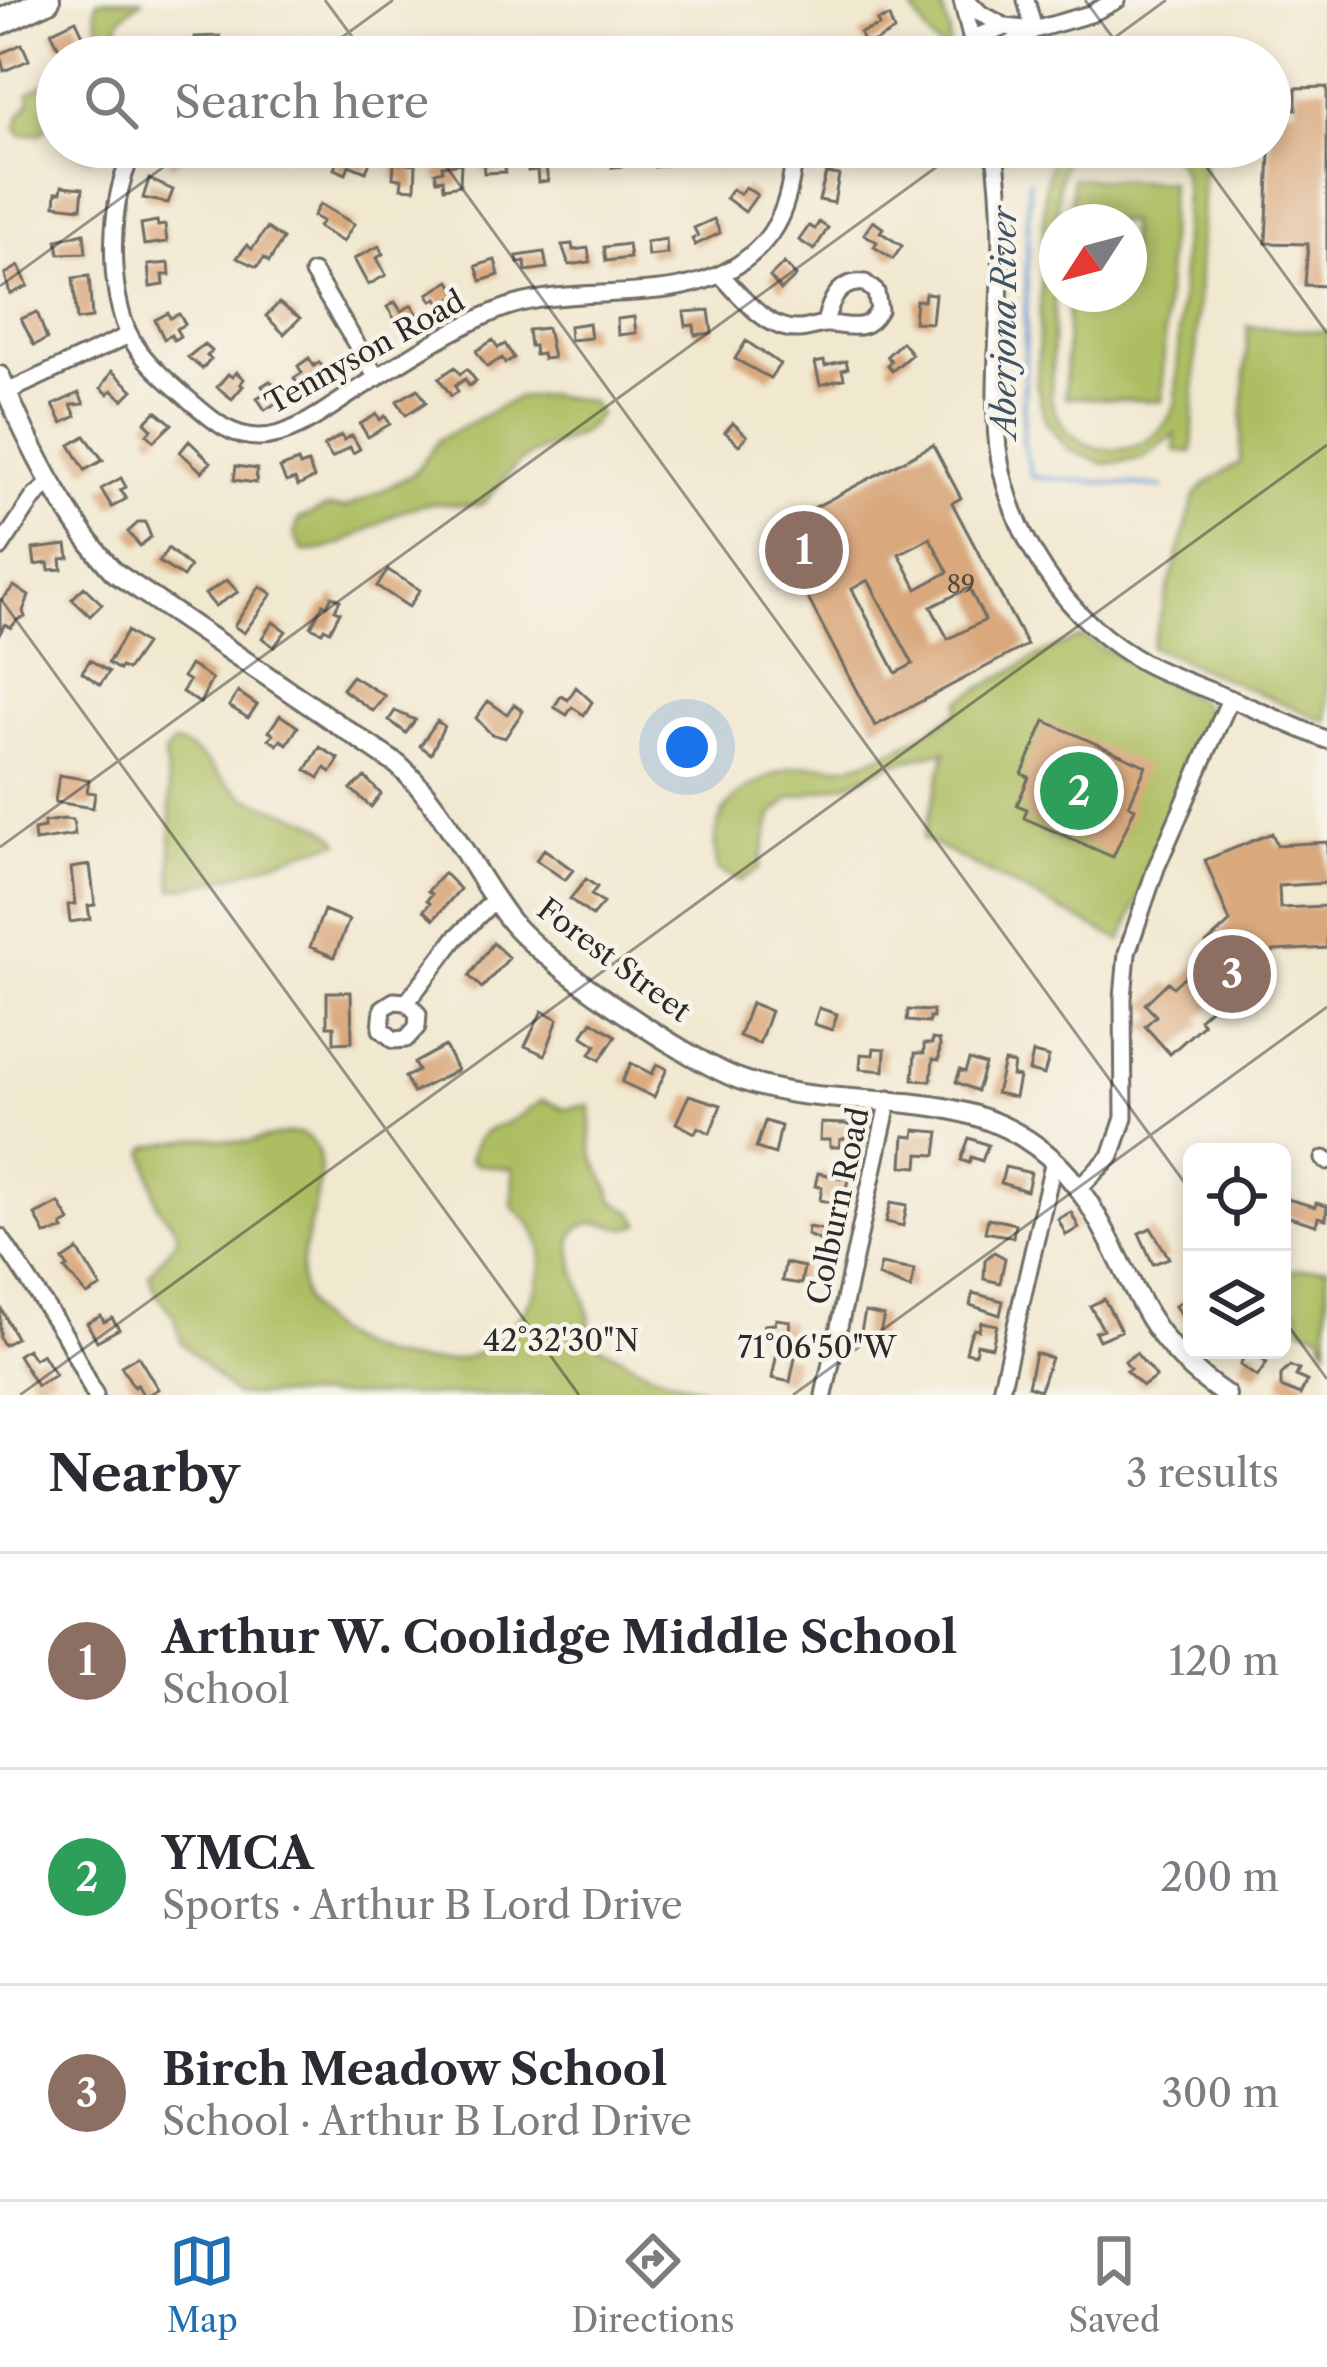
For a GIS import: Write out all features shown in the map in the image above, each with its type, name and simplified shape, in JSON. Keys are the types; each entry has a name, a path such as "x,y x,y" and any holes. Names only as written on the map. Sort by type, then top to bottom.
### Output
{"main road":[{"path":"0,22 47,0"}],"street":[{"path":"964,0 1006,27 1034,30"},
{"path":"964,0 971,36"},
{"path":"1026,0 1034,30"},
{"path":"1024,36 1117,0"},
{"path":"977,36 1006,27"},
{"path":"3,384 129,335 113,223 126,168"},
{"name":"Tennyson Road","path":"129,335 148,362 208,417 248,436 275,435 469,324 514,305 679,287 721,275 752,255 776,229 790,196 793,168"},
{"path":"996,168 1004,232 996,422 1002,473 1012,507 1054,582 1092,625 1140,660 1327,740"},
{"path":"313,273 377,377"},
{"path":"721,275 749,304 782,327 797,330 826,323"},
{"name":"Forest Street","path":"3,384 52,482 92,545 125,581 407,773 443,814 495,899 538,948 707,1064 740,1080 799,1094 889,1099 977,1114 1017,1133 1080,1187 1162,1336 1226,1395"},
{"path":"0,548 32,500 52,482"},
{"path":"1080,1187 1111,1156 1124,1118 1126,953 1156,868 1230,699"},
{"path":"406,1002 455,939 495,899"},
{"name":"Colburn Road","path":"824,1395 889,1099"},
{"path":"1000,1395 1054,1160"},
{"path":"0,1237 66,1337 95,1395"}],"green space":[{"path":"97,0 142,0 122,16 114,36 103,36"},
{"path":"907,0 939,0 950,36 928,36"},
{"path":"36,88 36,134 21,135 16,128 30,103 29,93"},
{"path":"1049,168 1062,168 1057,204 1044,204"},
{"path":"1181,168 1203,168 1192,452 1175,451 1175,434 1142,459 1104,464 1069,450 1045,421 1037,385 1040,312 1054,312 1051,397 1074,436 1111,450 1149,439 1165,424 1176,402 1185,194"},
{"path":"1072,178 1170,182 1162,401 1065,397 1067,312 1147,312 1147,204 1071,204"},
{"path":"1248,326 1327,332 1327,722 1151,647 1195,496 1240,462"},
{"path":"546,395 590,401 599,414 584,431 524,459 483,504 417,506 347,541 303,551 294,534 299,519 327,507 345,508 373,495 413,474 440,439 517,398"},
{"path":"1082,637 1201,702 1209,719 1207,734 1121,941 923,839 946,751 890,764 853,782 791,798 772,815 759,869 739,881 718,870 717,826 730,804 751,786 791,768 849,765 896,749 957,712 960,700 1047,651"},
{"path":"173,743 194,752 248,798 312,821 340,842 215,881 172,889 164,754"},
{"path":"543,1100 565,1109 589,1105 595,1161 612,1200 633,1212 640,1223 624,1228 594,1223 575,1232 574,1265 596,1344 651,1373 720,1395 235,1395 181,1342 175,1317 157,1295 149,1275 178,1237 158,1207 145,1151 148,1147 203,1138 248,1142 289,1134 310,1139 320,1169 301,1273 302,1290 312,1312 353,1344 408,1360 437,1362 484,1350 510,1329 531,1299 541,1249 534,1229 512,1206 513,1169 475,1164 470,1159 483,1134"},
{"path":"1327,1267 1327,1347 1319,1333 1301,1327 1298,1310 1291,1306 1291,1270"}],"building":[{"path":"889,17 894,31 861,36 879,26 877,21"},
{"path":"76,20 83,36 53,36 51,32"},
{"path":"22,44 29,60 4,71 0,54"},
{"path":"1327,87 1327,286 1305,285 1308,244 1266,243 1269,168 1291,168 1291,109 1296,109 1296,88"},
{"path":"394,168 416,168 415,189 401,188 402,179 393,178"},
{"path":"461,168 460,185 444,188 435,172"},
{"path":"484,168 505,168 505,172 484,173"},
{"path":"546,168 548,181 538,182 537,170 528,171"},
{"path":"826,173 839,175 834,203 819,200"},
{"path":"149,179 173,190 168,203 143,198"},
{"path":"62,186 83,188 81,208 55,205"},
{"path":"745,187 757,195 745,212 726,198 732,189 740,194"},
{"path":"320,204 354,224 343,242 318,227 322,221 313,216"},
{"path":"714,219 720,233 695,245 694,228"},
{"path":"157,221 158,226 165,225 167,242 144,245 141,224"},
{"path":"873,221 883,228 880,232 902,246 893,259 864,234"},
{"path":"819,222 828,228 814,250 799,240 809,226 815,229"},
{"path":"267,228 283,239 269,262 264,258 257,267 237,258 247,245 252,249"},
{"path":"84,233 86,253 59,254 57,240"},
{"path":"666,239 667,254 648,256 646,242"},
{"path":"572,244 573,250 588,248 590,262 569,265 562,245"},
{"path":"628,244 630,258 606,261 604,247"},
{"path":"379,246 383,254 377,258 386,275 368,285 354,259"},
{"path":"544,252 547,268 526,271 525,262 518,263 517,256"},
{"path":"495,260 499,275 481,281 476,266"},
{"path":"169,263 170,275 163,275 164,285 150,287 148,265"},
{"path":"784,263 796,276 781,290 770,277"},
{"path":"19,266 28,286 10,294 5,274"},
{"path":"89,276 92,318 77,320 73,278"},
{"path":"450,281 458,295 441,305 437,298 432,301 428,294"},
{"path":"925,293 935,294 932,323 914,322 916,300 924,301"},
{"path":"395,302 401,311 412,305 420,318 401,329 387,307"},
{"path":"279,303 300,318 284,334 266,316"},
{"path":"709,310 712,333 695,335 694,325 686,326 684,312"},
{"path":"37,312 47,339 34,345 21,319"},
{"path":"168,313 170,318 179,314 185,324 176,329 180,336 174,340 171,335 164,339 155,320"},
{"path":"634,317 636,333 618,335 617,319"},
{"path":"589,323 591,338 570,340 569,326"},
{"path":"547,328 553,358 543,359 530,346 528,330"},
{"path":"493,340 498,348 505,344 514,358 505,363 502,358 487,367 476,351"},
{"path":"746,341 780,364 770,378 735,359"},
{"path":"902,342 912,354 892,371 887,356"},
{"path":"204,344 212,351 202,369 188,357"},
{"path":"309,358 314,366 319,362 327,374 302,390 294,378 302,373 298,366"},
{"path":"824,361 825,366 846,361 844,379 820,385 815,363"},
{"path":"455,367 460,374 467,369 476,381 469,386 465,379 451,396 439,378"},
{"path":"112,371 133,390 123,400 101,388"},
{"path":"236,372 244,379 243,386 232,399 217,387"},
{"path":"270,381 286,397 265,410 257,398"},
{"path":"418,389 426,402 406,415 397,401"},
{"path":"79,393 84,404 71,405 76,416 62,423 53,405"},
{"path":"156,411 172,424 154,441 145,422"},
{"path":"377,414 390,424 368,437 360,424"},
{"path":"733,423 747,436 739,445 725,432"},
{"path":"341,435 344,440 352,435 360,449 353,453 350,447 332,458 324,446"},
{"path":"85,436 103,460 85,470 70,445"},
{"path":"189,441 211,462 202,472 180,452"},
{"path":"933,445 961,498 952,503 1027,645 875,726 802,587 823,576 793,519","holes":["930,538 948,572 917,589 899,554","868,580 913,664 896,673 852,589","969,588 985,620 948,639 931,607"]},
{"path":"298,461 300,466 308,463 314,478 298,486 295,479 286,482 280,468"},
{"path":"236,466 257,469 256,483 234,480"},
{"path":"121,478 126,487 120,490 126,499 112,507 101,489"},
{"path":"145,522 151,537 140,546 128,532"},
{"path":"67,545 69,558 61,559 62,569 49,570 48,563 35,565 33,549"},
{"path":"168,548 190,567 183,577 159,562"},
{"path":"388,570 420,590 409,607 377,586"},
{"path":"227,580 238,592 215,606 205,594"},
{"path":"14,586 29,596 25,617 11,628 5,624 0,633 0,602"},
{"path":"260,586 272,594 244,633 234,626"},
{"path":"84,587 102,604 90,616 72,599"},
{"path":"332,596 340,600 335,610 340,612 330,631 311,627 323,604 327,606"},
{"path":"273,622 286,631 274,647 262,638"},
{"path":"127,631 145,644 127,670 119,670 108,663"},
{"path":"90,660 109,672 100,685 82,672"},
{"path":"190,665 212,679 200,703 182,692"},
{"path":"352,676 385,696 373,711 342,689"},
{"path":"576,687 592,702 584,715 572,707 567,715 554,707 561,696 568,700"},
{"path":"238,692 257,705 248,718 229,706"},
{"path":"488,701 507,714 514,704 523,711 505,738 491,734 476,718"},
{"path":"395,711 415,720 406,733 389,720"},
{"path":"280,715 298,727 287,744 281,740 277,745 269,739 273,734 269,731"},
{"path":"437,721 444,726 431,754 420,746"},
{"path":"1045,721 1146,766 1129,805 1135,808 1113,857 1024,818 1027,809 1017,805 1029,777 1022,774"},
{"path":"320,747 339,759 331,772 325,768 319,778 306,770"},
{"path":"59,775 89,780 87,792 95,793 93,808 55,802"},
{"path":"365,777 381,794 371,807 351,789"},
{"path":"73,820 75,835 35,841 34,830 44,828 44,822"},
{"path":"1272,833 1277,845 1327,842 1327,883 1279,886 1280,908 1327,906 1327,948 1274,951 1199,1019 1203,1024 1170,1054 1145,1026 1156,1016 1145,1004 1168,982 1173,987 1212,951 1206,944 1230,922 1205,860"},
{"path":"544,849 573,870 565,880 536,860"},
{"path":"90,865 95,905 88,906 90,919 70,922 68,905 75,904 71,868"},
{"path":"444,873 460,889 434,919 424,910 432,894 428,891"},
{"path":"586,879 597,887 591,895 603,903 592,916 570,899"},
{"path":"324,910 349,920 334,957 310,947"},
{"path":"493,943 509,958 482,988 469,976"},
{"path":"327,992 351,992 352,1042 334,1043 334,1026 327,1026"},
{"path":"751,1003 771,1011 759,1044 739,1036"},
{"path":"819,1008 837,1014 832,1030 814,1024"},
{"path":"908,1010 933,1011 933,1018 929,1023 907,1021"},
{"path":"542,1011 558,1019 545,1055 525,1046"},
{"path":"592,1021 616,1036 600,1060 590,1054 596,1045 582,1036"},
{"path":"932,1039 940,1045 931,1081 913,1080 915,1053 924,1053 924,1044 932,1044"},
{"path":"445,1046 457,1070 413,1093 405,1077 418,1071 414,1063"},
{"path":"874,1048 885,1049 884,1071 860,1069 861,1054 873,1055"},
{"path":"1033,1053 1049,1057 1044,1075 1029,1071"},
{"path":"969,1060 985,1065 977,1091 956,1082"},
{"path":"1004,1062 1014,1064 1012,1076 1019,1077 1015,1097 996,1093"},
{"path":"631,1063 652,1074 657,1064 667,1069 654,1097 622,1082"},
{"path":"689,1095 721,1105 710,1133 698,1127 695,1133 676,1123"},
{"path":"765,1121 781,1126 775,1154 756,1148"},
{"path":"821,1123 846,1124 851,1136 840,1140 839,1147 830,1147 830,1140 820,1140"},
{"path":"915,1130 939,1132 936,1155 919,1154 918,1167 902,1166 904,1136 914,1137"},
{"path":"969,1138 988,1145 982,1161 961,1160"},
{"path":"1005,1167 1031,1173 1027,1191 1001,1183"},
{"path":"818,1173 848,1179 843,1205 820,1200 822,1187 815,1186"},
{"path":"1291,1200 1327,1206 1326,1219 1318,1217 1316,1225 1291,1218"},
{"path":"891,1202 907,1205 903,1226 886,1222"},
{"path":"59,1203 70,1221 62,1225 64,1230 45,1234 35,1215"},
{"path":"1071,1212 1079,1228 1066,1235 1058,1219"},
{"path":"988,1218 1015,1224 1013,1237 985,1232"},
{"path":"808,1227 834,1231 831,1245 807,1235"},
{"path":"1151,1228 1169,1258 1153,1264 1139,1233"},
{"path":"78,1250 101,1287 87,1295 63,1260"},
{"path":"994,1252 1005,1258 1000,1283 984,1279 985,1260"},
{"path":"785,1263 804,1267 801,1284 782,1281"},
{"path":"881,1264 914,1270 911,1289 878,1276"},
{"path":"973,1293 1003,1301 1000,1315 970,1305"},
{"path":"1104,1299 1121,1331 1099,1340 1095,1332 1103,1329 1090,1306"},
{"path":"0,1306 16,1338 4,1345 0,1338"},
{"path":"865,1312 884,1316 877,1345 859,1341"},
{"path":"101,1316 104,1322 112,1318 119,1329 97,1341 87,1323"},
{"path":"776,1319 790,1321 788,1340 762,1336 764,1325 775,1324"},
{"path":"981,1322 997,1325 992,1347 977,1344 975,1354 966,1352 970,1336"},
{"path":"27,1349 34,1359 42,1354 55,1375 37,1386 18,1355"},
{"path":"777,1353 795,1358 790,1382 772,1378"},
{"path":"1035,1353 1051,1358 1040,1390 1028,1386"},
{"path":"1136,1353 1156,1377 1143,1386 1126,1371 1130,1369 1125,1361"},
{"path":"138,1356 158,1389 148,1395 137,1384 134,1387 121,1366"},
{"path":"1243,1359 1267,1363 1257,1377 1240,1365"},
{"path":"1290,1366 1307,1381 1300,1395 1281,1387 1281,1375"}],"waterway":[{"name":"Aberjona River","path":"1029,181 1023,441 1032,477 1162,487"}],"place":[{"name":"Arthur W. Coolidge Middle School","path":"804,550"},
{"name":"YMCA","path":"1079,791"},
{"name":"Birch Meadow School","path":"1232,974"}]}
